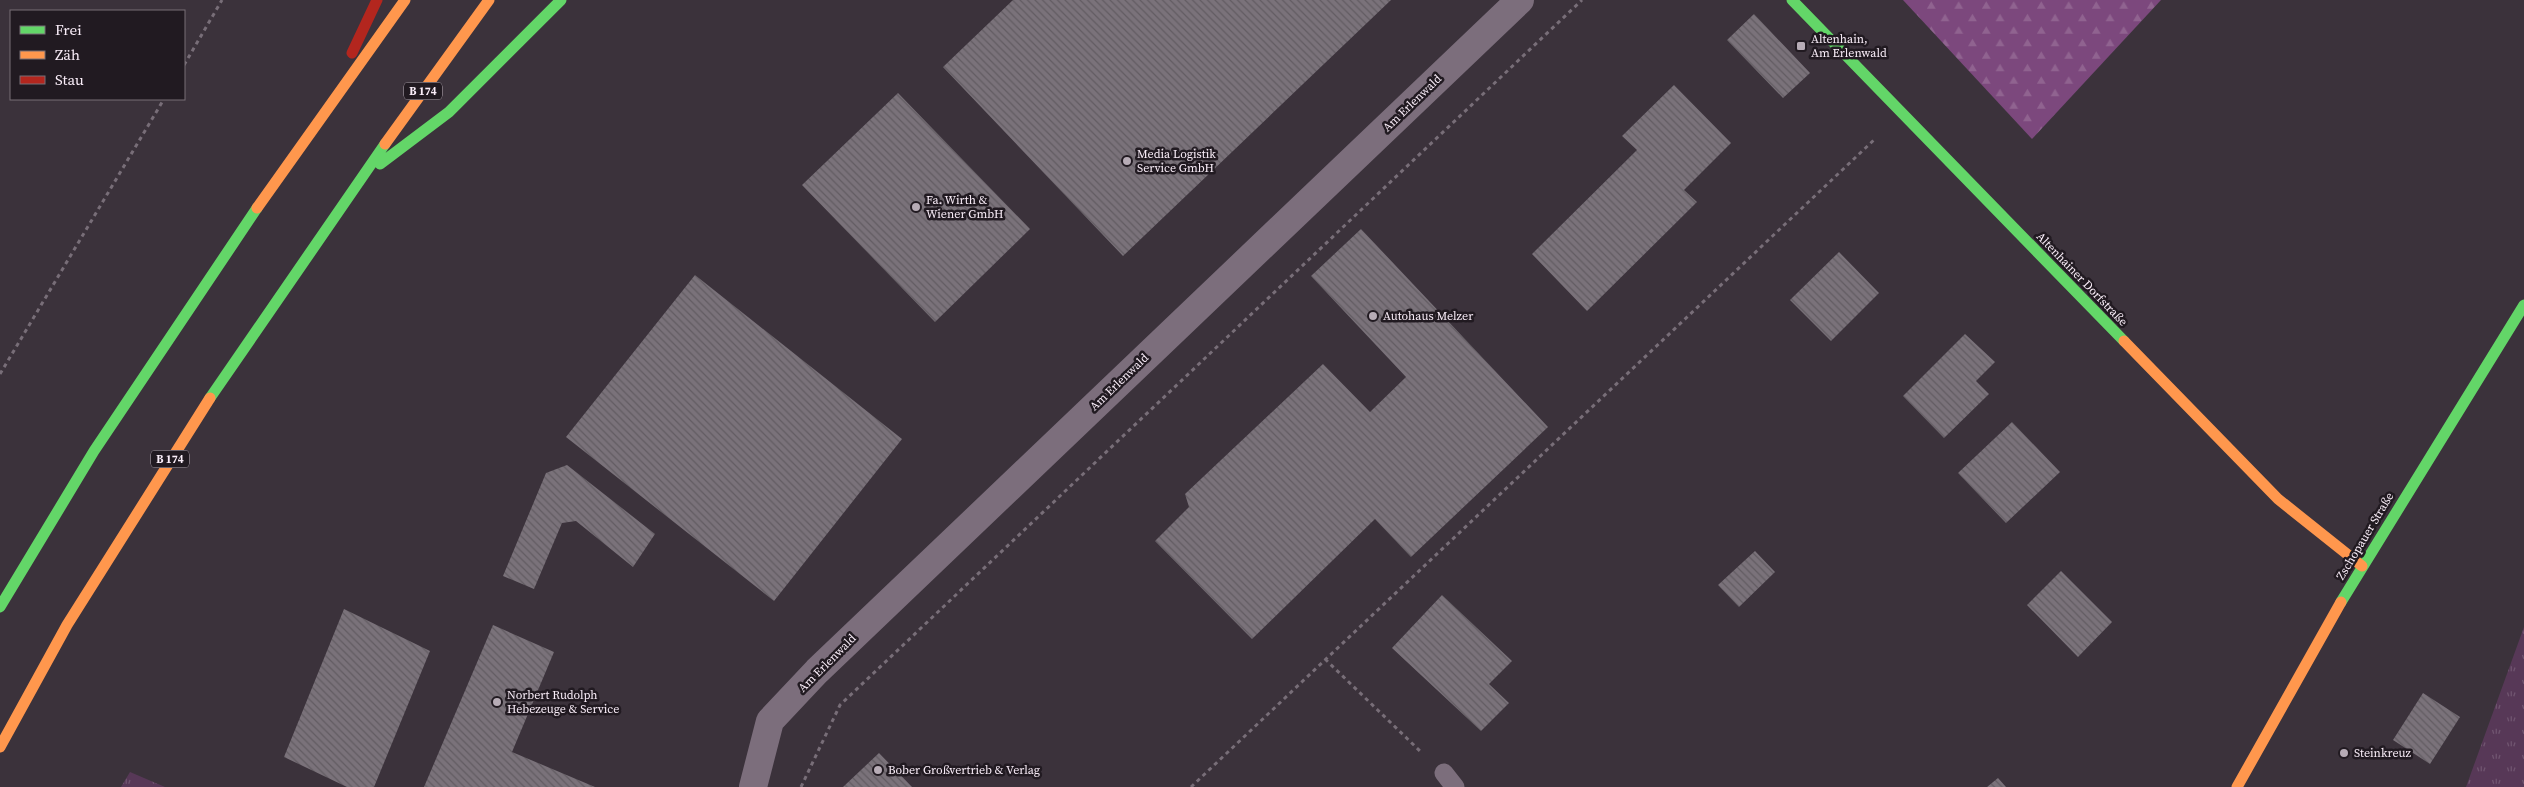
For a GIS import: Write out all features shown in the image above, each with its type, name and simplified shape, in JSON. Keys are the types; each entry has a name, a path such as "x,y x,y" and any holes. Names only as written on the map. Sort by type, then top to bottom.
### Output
{"main road":[{"path":"320,120 377,0"},
{"path":"0,607 32,550 152,361 406,0"},
{"name":"B 174","path":"0,747 15,715 114,548 212,392 357,182 489,0"},
{"path":"357,182 449,112 561,0"},
{"name":"Altenhainer Dorfstraße","path":"1792,0 2278,499 2362,566"},
{"name":"Zschopauer Straße","path":"2237,787 2362,566 2524,305"}],"street":[{"name":"Am Erlenwald","path":"752,787 770,721 817,671 1520,0"}],"path":[{"path":"185,63 222,0"},
{"path":"801,787 840,705 1582,0"},
{"path":"0,374 163,100"},
{"path":"1191,787 1902,114"},
{"path":"1326,659 1450,780"}],"green space":[{"path":"1903,0 2161,0 2032,139"},
{"path":"2524,627 2524,787 2466,787"},
{"path":"130,772 165,787 121,787"}],"building":[{"name":"Media Logistik Service GmbH","path":"1013,0 1391,0 1123,256 943,67"},
{"path":"1754,14 1810,73 1783,98 1727,40"},
{"path":"1674,85 1731,143 1684,190 1697,202 1587,311 1532,254 1637,150 1622,136"},
{"name":"Fa. Wirth & Wiener GmbH","path":"898,93 1030,229 935,322 802,185"},
{"path":"1361,229 1548,427 1411,557 1375,519 1252,639 1155,541 1189,507 1185,494 1323,364 1370,412 1406,377 1311,276"},
{"path":"1839,252 1879,293 1831,341 1790,300"},
{"path":"695,275 902,439 774,601 566,437"},
{"path":"1965,334 1995,362 1976,381 1989,394 1944,438 1903,396"},
{"path":"2012,422 2060,472 2006,523 1958,473"},
{"path":"567,465 655,534 633,567 576,521 562,523 534,589 503,576 546,473"},
{"path":"1755,551 1775,572 1739,607 1718,585"},
{"path":"2061,571 2112,622 2078,657 2027,605"},
{"path":"1442,595 1512,661 1489,684 1509,703 1481,731 1392,648"},
{"path":"344,609 430,651 374,787 347,787 284,757"},
{"name":"Norbert Rudolph Hebezeuge & Service","path":"493,625 554,652 512,752 595,787 424,787"},
{"path":"2423,693 2460,717 2430,764 2393,740"},
{"name":"Bober Großvertrieb & Verlag","path":"879,753 912,787 843,787"},
{"path":"1998,778 2006,787 1987,787"}],"traffic: fast":[{"path":"380,164 449,112 561,0"},
{"path":"1792,0 2124,341"},
{"path":"210,398 385,144"},
{"path":"0,607 94,451 257,208"},
{"path":"2341,602 2524,305"}],"traffic: slow":[{"path":"257,208 405,0"},
{"path":"385,144 489,0"},
{"path":"2124,341 2278,499 2362,566"},
{"path":"0,747 67,625 210,398"},
{"path":"2237,787 2341,602"}],"traffic: jam":[{"path":"352,53 377,0"}],"place":[{"name":"Altenhain, Am Erlenwald","path":"1801,46"},
{"name":"Media Logistik Service GmbH","path":"1127,161"},
{"name":"Fa. Wirth & Wiener GmbH","path":"916,207"},
{"name":"Autohaus Melzer","path":"1373,316"},
{"name":"Norbert Rudolph Hebezeuge & Service","path":"497,702"},
{"name":"Steinkreuz","path":"2344,753"},
{"name":"Bober Großvertrieb & Verlag","path":"878,770"}]}
